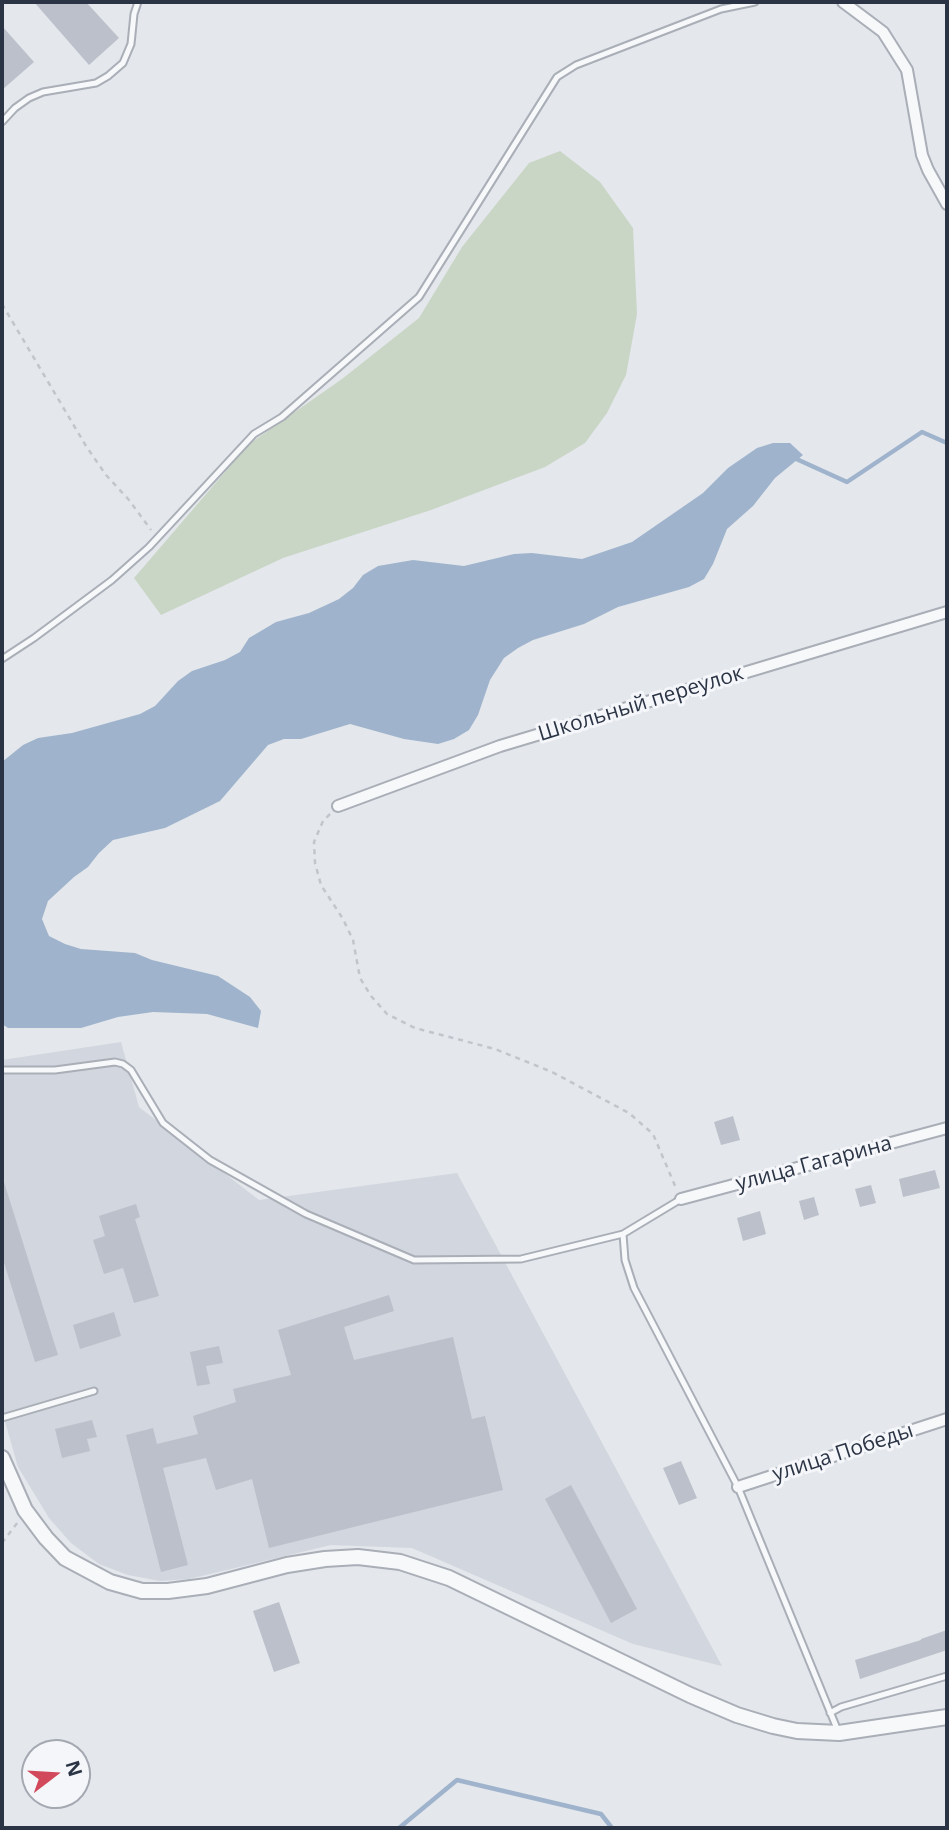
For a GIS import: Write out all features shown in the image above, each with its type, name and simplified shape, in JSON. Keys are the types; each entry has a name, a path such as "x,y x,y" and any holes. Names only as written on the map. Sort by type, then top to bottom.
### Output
{"street":[{"path":"843,2 883,32 907,70 922,155 947,204"},
{"name":"Школьный переулок","path":"338,806 500,746 947,612"},
{"name":"улица Гагарина","path":"681,1199 947,1128"},
{"name":"улица Победы","path":"738,1487 947,1419"},
{"path":"2,1458 25,1510 46,1538 65,1558 110,1583 142,1591 168,1591 207,1586 287,1565 324,1559 379,1559 424,1568 449,1578 678,1690 773,1726 839,1734 947,1717"}],"lane":[{"path":"2,122 29,98 43,92 96,83 124,63 131,44 138,2"},
{"path":"2,659 112,580 155,540 254,434 282,417 419,297 557,77 576,65 722,9 755,2"},
{"path":"2,1070 55,1070 116,1062 124,1064 131,1070 163,1123 210,1160 306,1214 414,1259 521,1259 623,1234 681,1199"},
{"path":"623,1234 625,1260 634,1288 738,1487 839,1734"},
{"path":"2,1418 94,1391"},
{"path":"830,1713 947,1675"}],"path":[{"path":"2,304 86,446 151,530 155,540"},
{"path":"338,806 323,821 314,842 316,863 321,885 353,940 360,978 371,996 387,1014 415,1028 495,1049 552,1072 629,1113 653,1134 681,1199"},
{"path":"2,1543 25,1510"}],"shaded area":[{"path":"121,1042 139,1107 259,1200 457,1173 722,1666 633,1644 412,1548 331,1545 189,1579 160,1581 128,1575 99,1564 71,1543 49,1518 18,1467 2,1411 2,1060"}],"green space":[{"path":"560,151 600,182 633,228 637,314 626,375 607,413 585,443 545,467 431,510 283,558 161,615 134,578 249,444 342,379 419,318 462,247 529,163"}],"water":[{"path":"773,443 790,443 803,455 775,478 753,506 727,529 704,579 689,587 618,607 584,624 533,640 518,648 504,658 490,680 478,715 469,730 438,744 404,739 350,724 301,739 284,739 268,745 220,801 165,828 113,840 88,867 48,901 42,919 49,936 81,949 135,953 152,960 218,976 250,997 261,1011 258,1028 207,1014 153,1012 118,1017 81,1028 8,1028 2,1024 2,762 23,745 38,738 72,733 140,714 155,706 178,681 192,671 240,652 249,638 276,622 309,613 339,599 353,588 363,575 378,566 413,560 464,566 514,554 532,553 582,559 632,542 703,493 728,468 757,448"}],"building":[{"path":"34,2 86,2 119,38 89,65"},
{"path":"2,26 34,62 2,90"},
{"path":"733,1116 740,1140 721,1145 714,1122"},
{"path":"935,1170 940,1188 903,1197 899,1179"},
{"path":"2,1182 58,1355 35,1362 2,1256"},
{"path":"871,1185 876,1203 860,1207 855,1189"},
{"path":"814,1197 819,1215 804,1220 799,1201"},
{"path":"136,1204 140,1217 135,1219 159,1296 134,1303 123,1268 104,1274 93,1240 105,1236 99,1216"},
{"path":"760,1211 766,1234 743,1241 737,1218"},
{"path":"389,1295 394,1311 344,1327 354,1360 453,1337 472,1419 485,1416 503,1490 269,1548 252,1479 216,1490 206,1458 163,1468 188,1565 161,1572 126,1435 153,1428 157,1444 198,1434 193,1416 236,1402 233,1389 291,1375 278,1330"},
{"path":"114,1312 121,1336 80,1349 73,1325"},
{"path":"219,1346 223,1363 206,1366 210,1384 197,1386 190,1352"},
{"path":"92,1420 97,1437 87,1439 90,1451 62,1458 55,1429"},
{"path":"681,1461 697,1498 679,1505 663,1468"},
{"path":"571,1485 637,1609 611,1623 545,1499"},
{"path":"279,1602 300,1663 274,1672 253,1611"},
{"path":"947,1630 947,1650 860,1679 855,1660"}],"waterway":[{"path":"792,457 847,482 922,432 947,443"},
{"path":"399,1828 457,1780 601,1814 612,1828"}]}
